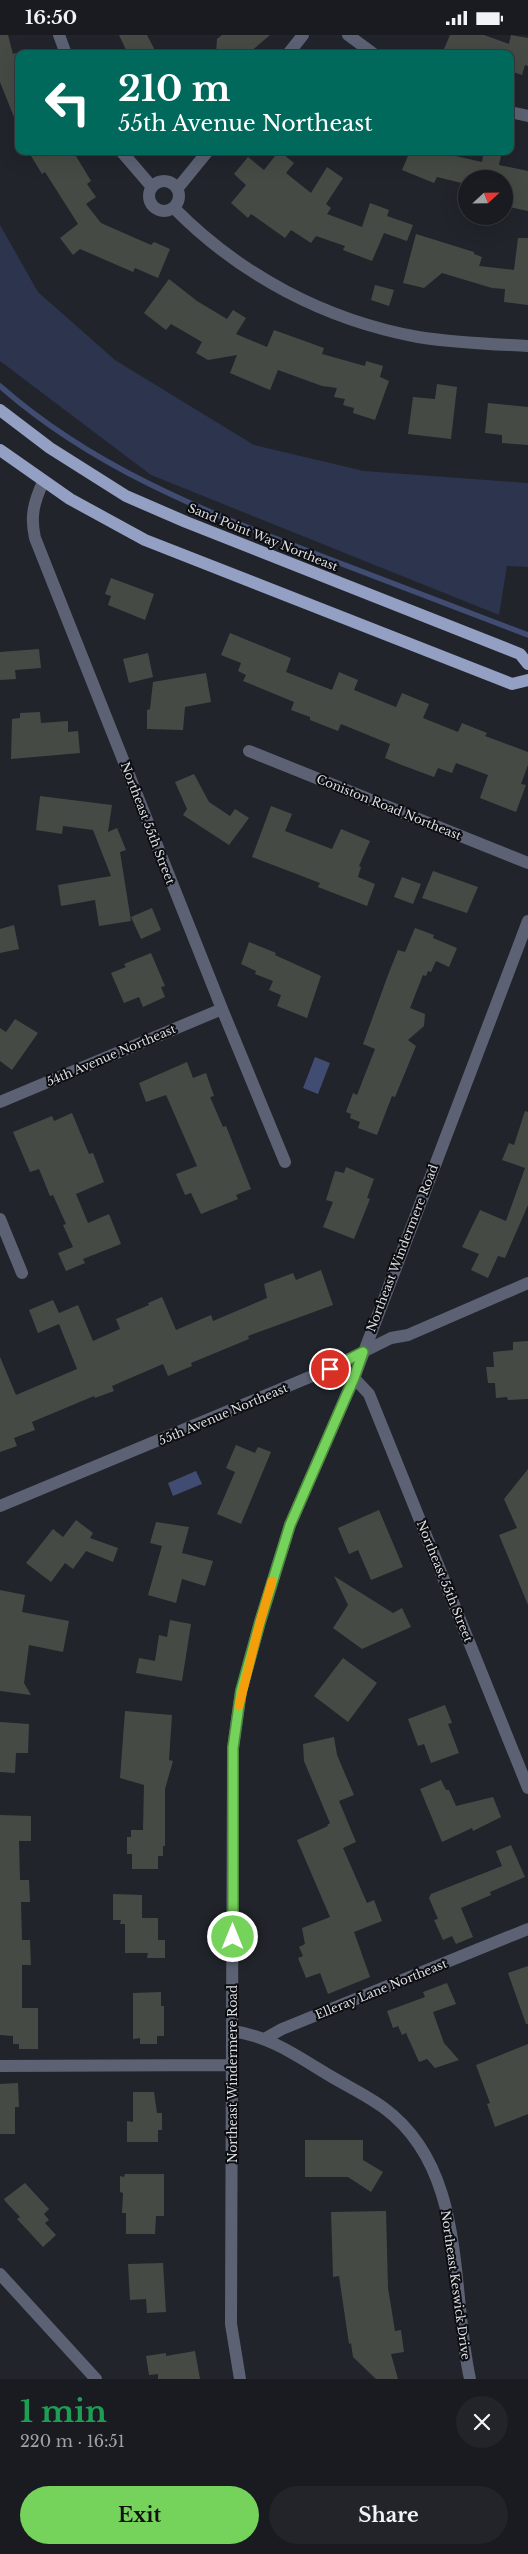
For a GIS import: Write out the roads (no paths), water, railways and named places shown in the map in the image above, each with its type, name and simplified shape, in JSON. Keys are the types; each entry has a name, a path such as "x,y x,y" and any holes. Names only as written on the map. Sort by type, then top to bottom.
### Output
{"main road":[{"name":"Sand Point Way Northeast","path":"0,410 50,448 126,496 186,522 520,654 528,664"},
{"path":"0,450 43,482 104,519 145,540 512,684 528,680"}],"street":[{"path":"59,35 65,50"},
{"path":"291,50 303,35"},
{"path":"348,35 369,50"},
{"path":"514,113 528,116"},
{"path":"124,155 152,187"},
{"path":"177,189 205,155"},
{"path":"167,181 177,189 179,201 174,208 166,212 153,208 148,195 152,187 158,182 167,181"},
{"path":"174,208 200,235 239,264 281,289 325,310 371,326 418,337 467,343 528,346"},
{"name":"Northeast 55th Street","path":"43,482 32,510 31,519 35,538 222,1009 285,1162"},
{"name":"Coniston Road Northeast","path":"249,751 528,863"},
{"name":"Northeast Windermere Road","path":"240,2379 231,2324 233,1748 241,1691 290,1525 354,1378 528,921"},
{"name":"54th Avenue Northeast","path":"0,1102 222,1009"},
{"path":"0,1219 22,1273"},
{"name":"55th Avenue Northeast","path":"0,1506 330,1369 391,1338 408,1335 528,1283"},
{"name":"Northeast 55th Street","path":"354,1378 369,1394 528,1787"},
{"name":"Elleray Lane Northeast","path":"266,2038 282,2029 528,1929"},
{"path":"233,2031 266,2038"},
{"name":"Northeast Keswick Drive","path":"266,2038 385,2108 409,2132 429,2161 444,2196 449,2222 462,2345 470,2379"},
{"path":"0,2066 232,2065"},
{"path":"0,2274 96,2379"}],"waterway":[{"path":"0,386 35,415 72,440 150,484 274,538 528,635"}]}
